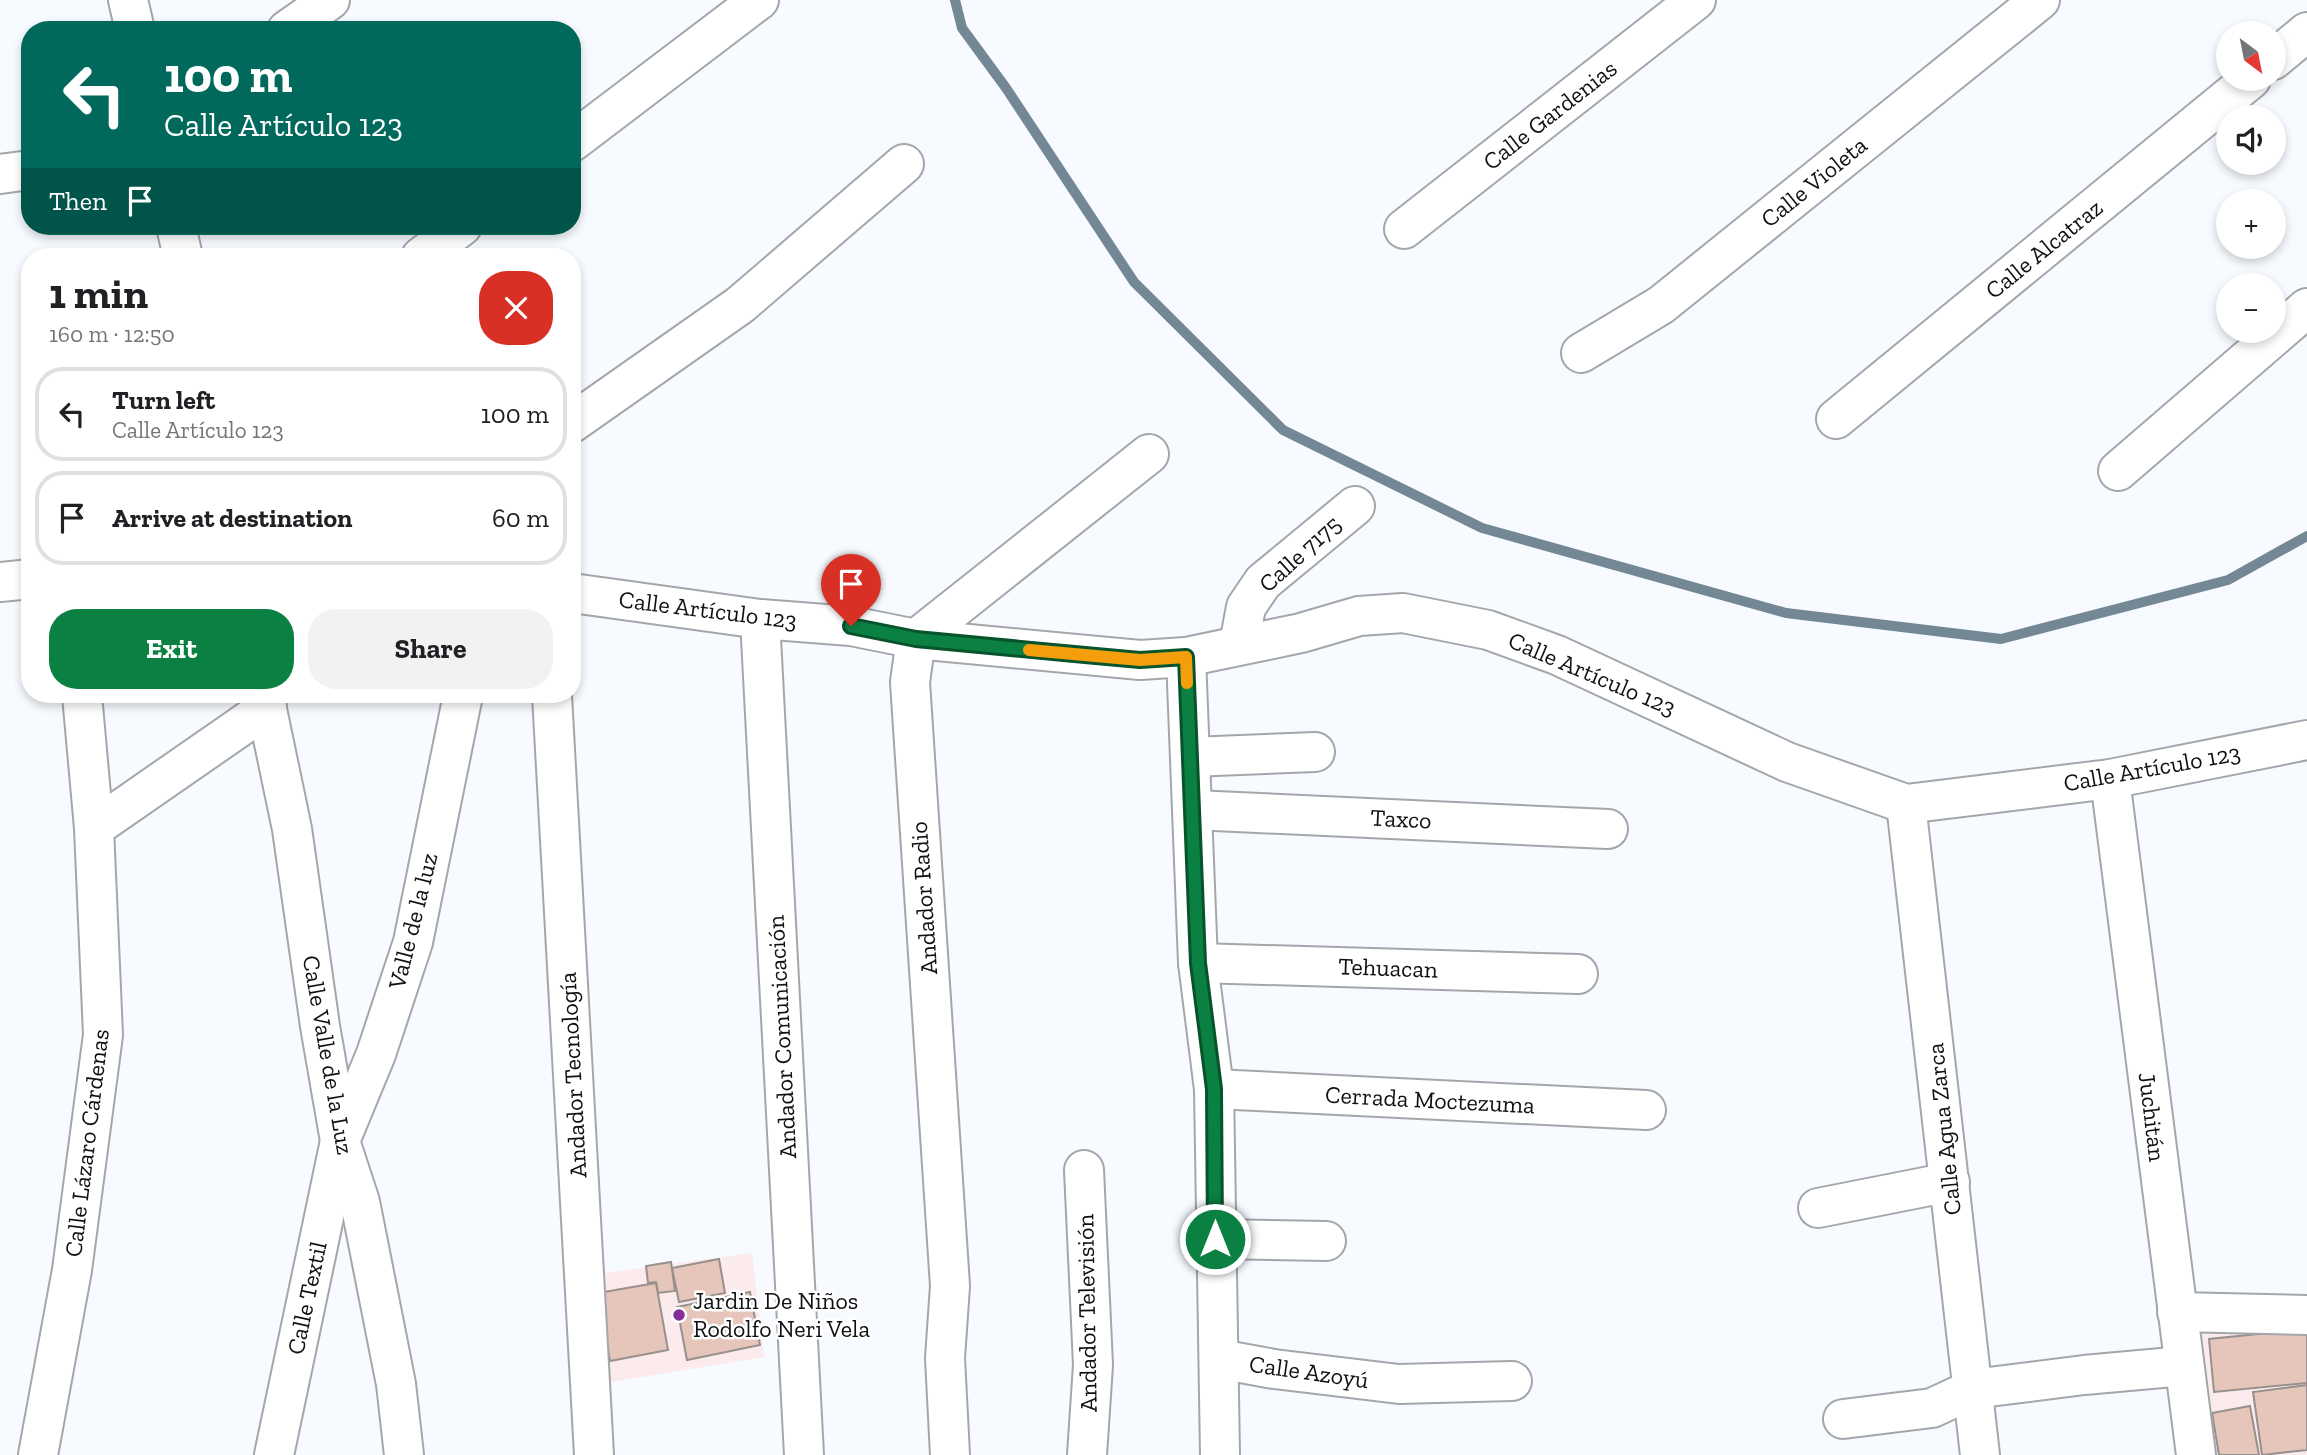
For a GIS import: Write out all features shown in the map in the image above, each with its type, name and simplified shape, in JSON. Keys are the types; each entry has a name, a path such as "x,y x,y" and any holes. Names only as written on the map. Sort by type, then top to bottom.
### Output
{"street":[{"path":"128,0 133,21"},
{"path":"300,21 330,0"},
{"path":"581,135 759,0"},
{"name":"Calle Gardenias","path":"1404,229 1696,0"},
{"name":"Calle Violeta","path":"1581,352 1661,305 2040,0"},
{"path":"2286,49 2307,32"},
{"name":"Calle Alcatraz","path":"1836,419 2236,91"},
{"path":"581,417 740,305 904,164"},
{"path":"0,174 21,171"},
{"path":"433,248 450,235"},
{"path":"2118,471 2307,307"},
{"path":"916,639 1149,454"},
{"name":"Calle 7175","path":"1239,645 1246,607 1263,582 1355,506"},
{"path":"0,582 21,580"},
{"name":"Calle Artículo 123","path":"581,594 760,620 851,626 916,639 1140,660 1186,657 1301,633 1359,617 1403,613 1488,630 1558,655 1787,762 1906,804 2110,779 2307,740"},
{"name":"Andador Comunicación","path":"760,620 804,1455"},
{"name":"Andador Radio","path":"916,639 910,682 950,1286 945,1358 950,1455"},
{"path":"1186,657 1198,963 1214,1089 1220,1455"},
{"name":"Calle Lázaro Cárdenas","path":"38,1455 72,1270 103,1035 94,828 83,703"},
{"path":"94,828 262,703"},
{"name":"Calle Valle de la Luz","path":"265,703 292,829 320,1026 340,1141 360,1202 396,1384 404,1455"},
{"name":"Valle de la luz","path":"340,1141 376,1054 413,942 461,703"},
{"name":"Andador Tecnología","path":"552,703 594,1455"},
{"path":"1190,757 1315,752"},
{"name":"Juchitán","path":"2110,779 2196,1455"},
{"name":"Calle Agua Zarca","path":"1906,804 1980,1455"},
{"name":"Taxco","path":"1193,810 1608,829"},
{"name":"Tehuacan","path":"1198,963 1578,974"},
{"name":"Cerrada Moctezuma","path":"1214,1089 1646,1111"},
{"name":"Calle Textil","path":"274,1455 340,1141"},
{"name":"Andador Televisión","path":"1084,1170 1093,1365 1087,1455"},
{"path":"1818,1208 1950,1182"},
{"path":"1215,1239 1326,1241"},
{"path":"2177,1312 2307,1315"},
{"name":"Calle Azoyú","path":"1219,1359 1273,1369 1399,1384 1512,1381"},
{"path":"1843,1419 1932,1408 1973,1389 2184,1366"}],"shaded area":[{"name":"Jardin De Niños Rodolfo Neri Vela","path":"752,1253 764,1357 605,1383 596,1274"},
{"path":"2199,1323 2307,1324 2307,1455 2217,1455"}],"building":[{"path":"719,1259 725,1293 679,1302 672,1268"},
{"path":"671,1262 675,1291 658,1293 656,1282 648,1283 646,1266"},
{"path":"656,1283 668,1350 610,1361 598,1293"},
{"path":"750,1292 760,1345 687,1360 677,1307"},
{"path":"2307,1329 2307,1383 2214,1392 2209,1339"},
{"path":"2307,1385 2307,1450 2262,1455 2253,1392"},
{"path":"2250,1406 2259,1455 2219,1455 2212,1413"}],"waterway":[{"path":"955,0 962,28 1006,88 1134,282 1283,430 1482,528 1786,613 2001,639 2228,580 2307,536"}],"slow traffic":[{"path":"1029,650 1140,660 1186,657 1187,683"}],"place":[{"name":"Jardin De Niños Rodolfo Neri Vela","path":"679,1315"}],"route":[{"path":"851,626 916,639 1085,655 1140,660 1186,657 1198,963 1214,1089 1215,1239"}]}
